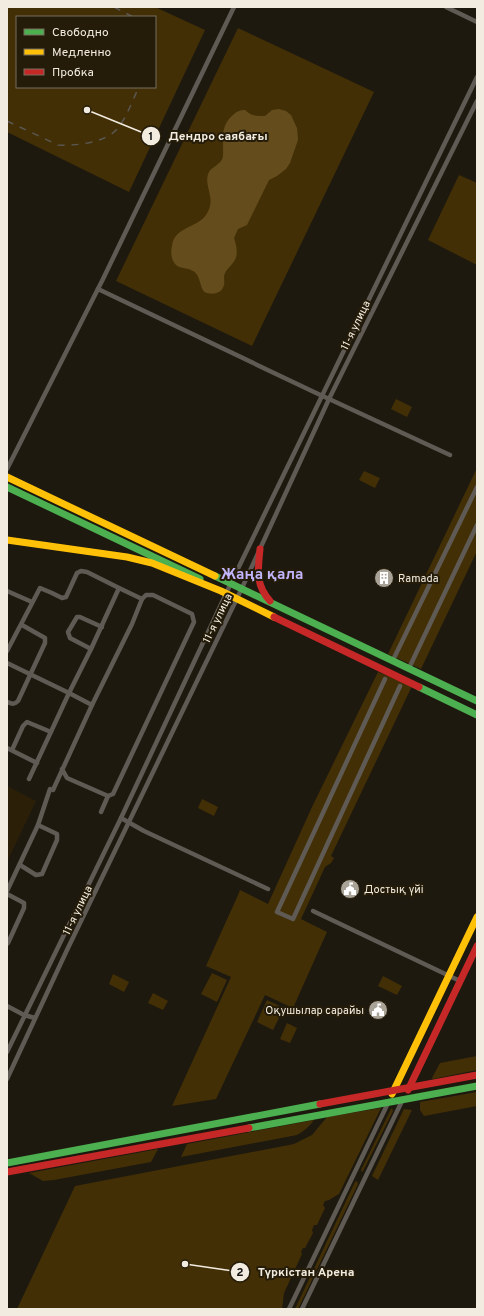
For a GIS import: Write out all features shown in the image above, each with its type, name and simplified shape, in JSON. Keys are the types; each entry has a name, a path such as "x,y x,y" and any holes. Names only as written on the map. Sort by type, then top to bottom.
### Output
{"main road":[{"path":"7,477 477,701"},
{"path":"7,487 186,572 236,599 477,715"},
{"path":"7,540 127,557 152,563 224,593"},
{"path":"260,548 258,571 259,586 263,595 272,603"},
{"path":"389,1101 477,917"},
{"path":"404,1099 477,946"},
{"path":"7,1163 477,1075"},
{"path":"7,1172 477,1086"}],"street":[{"path":"7,469 98,289 234,7"},
{"path":"446,7 477,22"},
{"name":"11-я улица","path":"7,1052 121,818 224,593 231,583 477,77"},
{"name":"11-я улица","path":"7,1079 242,588 328,399 477,101"},
{"path":"98,289 328,399 450,455"},
{"path":"394,658 477,487"},
{"path":"410,666 477,525"},
{"path":"7,651 9,640 22,625 40,588 62,598 66,597 77,573 80,571 87,572 142,599"},
{"path":"29,779 102,627 119,588"},
{"path":"7,591 32,602"},
{"path":"7,944 24,908 24,904 7,892 38,825 51,789 132,624 142,599 146,595 153,595 192,614 194,622 113,794 108,796 101,812"},
{"path":"91,649 70,638 68,632 77,617 102,627"},
{"path":"7,702 16,704 18,701 45,643 45,638 22,625"},
{"path":"7,663 31,673 92,705"},
{"path":"384,679 277,912 293,919 400,686"},
{"path":"12,750 23,726 27,722 51,732"},
{"path":"7,748 37,763"},
{"path":"62,769 67,778 108,796"},
{"path":"121,818 163,840 268,889"},
{"path":"20,865 36,875 42,874 57,840 57,834 38,825"},
{"path":"313,911 460,981"},
{"path":"7,1006 24,1015 36,1018"},
{"path":"302,1309 404,1099"},
{"path":"289,1309 389,1101"}],"shaded area":[{"path":"7,7 155,7 205,30 129,192 7,132"},
{"path":"238,28 374,92 252,346 116,281"},
{"path":"279,109 286,111 291,115 297,128 298,140 290,163 286,169 269,180 247,225 238,229 234,238 237,248 236,258 225,273 223,288 217,293 212,294 204,292 196,273 178,267 174,262 171,252 174,240 181,231 202,219 209,209 210,199 207,179 208,174 209,171 219,164 222,159 223,133 229,119 235,113 242,110 254,115 265,116 272,110"},
{"path":"459,175 477,183 477,265 428,240"},
{"path":"396,399 412,407 407,417 391,409"},
{"path":"477,468 477,551 421,669 388,654"},
{"path":"364,471 380,478 375,488 359,480"},
{"path":"378,672 412,686 331,856 334,858 331,863 325,867 301,919 327,932 293,1008 265,995 216,1099 172,1106 231,977 206,966 240,890 268,904 312,807"},
{"path":"7,786 36,801 7,862"},
{"path":"202,799 218,807 214,816 198,808"},
{"path":"212,973 227,980 217,1002 201,994"},
{"path":"113,974 129,982 124,992 109,984"},
{"path":"383,976 402,986 397,995 378,986"},
{"path":"153,993 168,1001 163,1010 148,1003"},
{"path":"267,1000 284,1008 273,1030 257,1022"},
{"path":"287,1023 297,1028 290,1043 280,1039"},
{"path":"477,1056 477,1070 432,1078 440,1063"},
{"path":"477,1092 477,1106 424,1116 420,1110 420,1102"},
{"path":"381,1108 339,1194 325,1201 323,1205 325,1208 317,1225 314,1225 312,1230 313,1233 305,1248 303,1248 301,1252 302,1254 284,1293 282,1309 17,1309 75,1186 294,1144 312,1135 327,1117"},
{"path":"392,1108 393,1111 362,1172 361,1170"},
{"path":"404,1109 412,1110 378,1180 372,1176"},
{"path":"314,1120 306,1129 297,1135 181,1157 187,1144"},
{"path":"158,1149 151,1162 43,1181 29,1173"},
{"path":"357,1181 358,1184 298,1309 295,1309 355,1182"}],"railway":[{"path":"114,7 131,16"},
{"path":"7,121 58,145 89,143 105,138 117,129 127,114 139,88"}],"traffic: fast":[{"path":"7,487 200,579"},
{"path":"215,576 477,701"},
{"path":"419,687 477,715"},
{"path":"249,1128 477,1086"},
{"path":"7,1163 320,1104"}],"traffic: slow":[{"path":"7,477 215,576"},
{"path":"7,540 127,557 152,563 221,591 274,617"},
{"path":"392,1094 477,917"}],"traffic: jam":[{"path":"260,549 258,570 260,583 265,595 270,601"},
{"path":"274,617 419,687"},
{"path":"408,1090 477,946"},
{"path":"320,1104 477,1075"},
{"path":"7,1172 249,1128"}],"place":[{"name":"Дендро саябағы","path":"87,110"},
{"name":"Ramada","path":"384,578"},
{"name":"Достық үйі","path":"350,889"},
{"name":"Оқушылар сарайы","path":"378,1010"},
{"name":"Түркістан Арена","path":"185,1264"}],"district":[{"name":"Жаңа қала","path":"262,574"}]}
